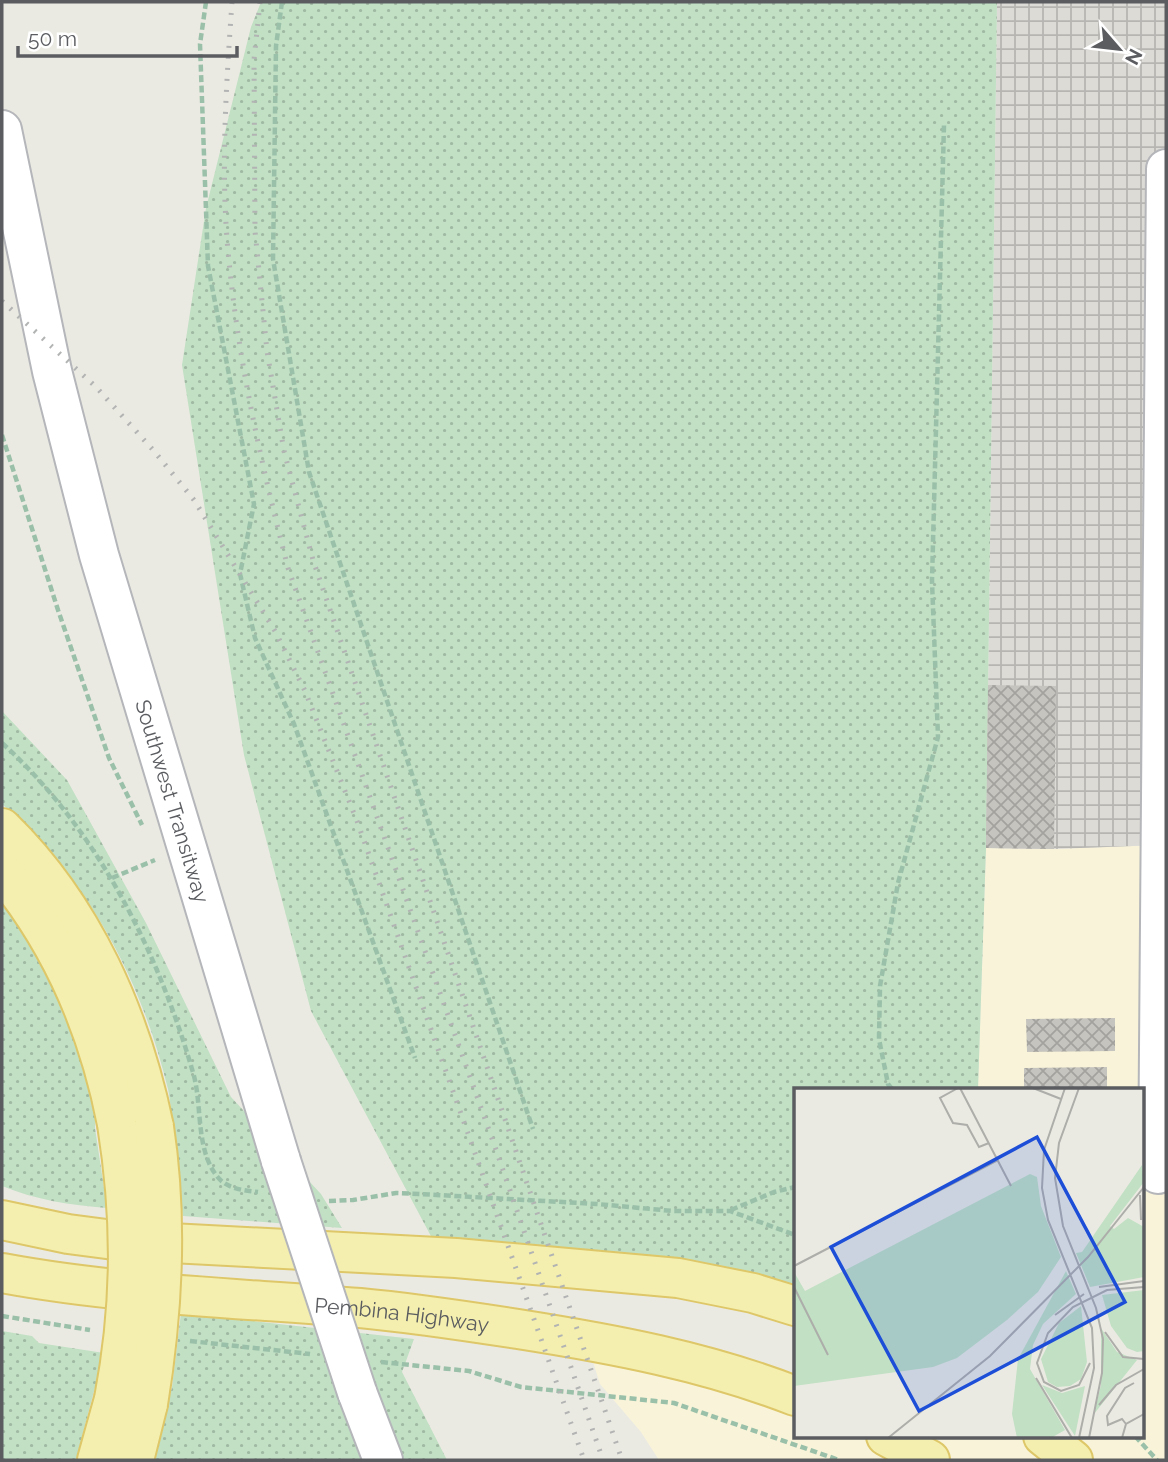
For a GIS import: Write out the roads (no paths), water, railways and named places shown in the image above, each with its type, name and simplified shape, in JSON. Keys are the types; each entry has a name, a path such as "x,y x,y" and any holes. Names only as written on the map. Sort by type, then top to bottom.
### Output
{"main road":[{"path":"2,828 50,881 94,954 127,1026 136,1126 127,1193 130,1260 124,1342 135,1460"},
{"path":"2,871 36,916 69,975 136,1126"},
{"path":"2,1220 68,1234 114,1240 456,1258 678,1278 753,1293 794,1306"},
{"name":"Pembina Highway","path":"2,1273 66,1284 244,1301 361,1308 591,1340 676,1357 735,1374 794,1396"},
{"path":"97,1460 131,1401"},
{"path":"890,1438 930,1460"},
{"path":"1046,1438 1073,1460"}],"street":[{"name":"Southwest Transitway","path":"2,130 52,371 99,555 270,1177 366,1377 383,1460"},
{"path":"1155,1174 1166,169"}],"railway":[{"path":"232,2 224,164 229,261 253,416 288,568 494,1144 603,1460"},
{"path":"260,2 254,60 255,231 267,351 284,451 313,560 622,1460"},
{"path":"2,301 96,387 154,451 194,500 275,631 305,691 357,821 584,1460"}]}
